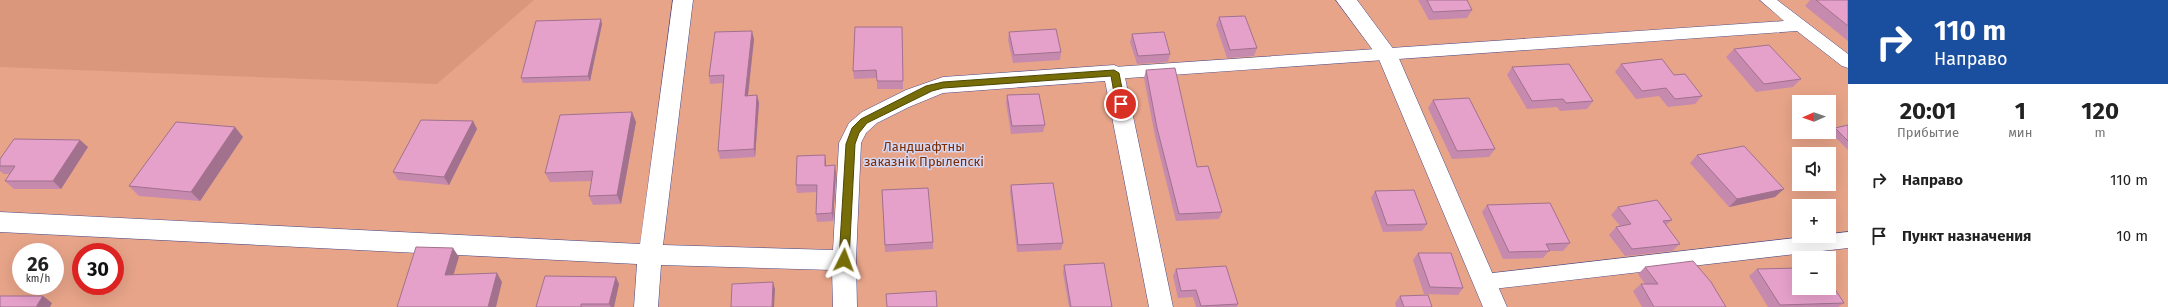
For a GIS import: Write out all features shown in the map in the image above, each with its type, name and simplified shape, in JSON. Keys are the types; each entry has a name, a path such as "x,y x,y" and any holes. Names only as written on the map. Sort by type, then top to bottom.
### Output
{"street":[{"path":"646,307 650,255 683,0"},
{"path":"1346,0 1387,54 1495,307"},
{"path":"845,307 844,260 850,144 855,131 864,121 930,88 943,85 1114,73 1160,307"},
{"path":"0,222 650,255 844,260"}],"lane":[{"path":"1767,0 1802,25 1848,62"},
{"path":"1114,73 1802,25"},
{"path":"1484,282 1848,240"}],"green space":[{"name":"Ландшафтны заказнік Прылепскі","path":"0,0 1848,0 1848,307 0,307"}],"shaded area":[{"path":"0,0 534,0 437,84 0,67"}],"building":[{"path":"1427,0 1467,0 1472,10 1433,12"},
{"path":"1816,0 1848,0 1848,26"},
{"path":"1245,16 1257,48 1230,50 1219,17"},
{"path":"601,19 588,76 521,78 536,21"},
{"path":"855,27 902,27 903,81 877,81 876,70 853,71"},
{"path":"1056,29 1061,52 1014,55 1009,32"},
{"path":"752,31 745,96 757,95 754,149 718,151 724,75 709,76 715,32"},
{"path":"1164,32 1170,54 1138,56 1132,34"},
{"path":"1769,45 1801,79 1764,84 1734,49"},
{"path":"1662,59 1674,75 1685,74 1702,96 1675,99 1666,88 1642,91 1621,64"},
{"path":"1569,64 1593,101 1566,103 1563,99 1532,101 1512,67"},
{"path":"1175,68 1197,167 1208,166 1222,212 1179,214 1157,128 1146,70"},
{"path":"1039,94 1045,125 1012,126 1007,95"},
{"path":"1469,98 1495,149 1457,151 1433,100"},
{"path":"632,112 617,195 589,196 593,171 545,173 560,115"},
{"path":"421,120 473,121 444,177 393,172"},
{"path":"176,122 235,127 191,192 129,186"},
{"path":"1848,125 1848,141 1836,129"},
{"path":"14,139 80,140 53,181 5,181 15,166 0,166 0,159"},
{"path":"1744,146 1784,189 1737,199 1697,155"},
{"path":"825,155 825,166 835,165 832,213 816,214 817,185 796,185 797,156"},
{"path":"1053,183 1063,243 1018,245 1011,185"},
{"path":"928,188 933,242 885,245 882,190"},
{"path":"1414,190 1427,224 1387,225 1375,191"},
{"path":"1657,200 1672,220 1663,221 1680,244 1632,249 1616,227 1631,224 1618,207"},
{"path":"1550,203 1570,243 1546,244 1550,251 1509,252 1487,205"},
{"path":"416,247 453,248 445,275 497,273 488,307 397,307"},
{"path":"1418,253 1451,253 1463,288 1430,287"},
{"path":"1693,261 1711,282 1726,307 1654,307 1641,284 1658,284 1645,267"},
{"path":"1104,263 1112,307 1071,307 1064,265"},
{"path":"1226,266 1238,304 1201,306 1196,290 1181,291 1176,269"},
{"path":"1792,268 1792,295 1836,295 1836,291 1844,303 1780,305 1757,269"},
{"path":"545,276 616,277 609,304 581,304 581,307 536,307"},
{"path":"773,282 772,307 731,307 732,284"},
{"path":"936,291 937,307 887,307 886,294"},
{"path":"1428,295 1432,307 1404,307 1400,296"},
{"path":"0,296 43,296 36,307 0,307"}],"route":[{"path":"844,260 850,144 855,131 864,121 930,88 943,85 1114,73 1121,104"}]}
